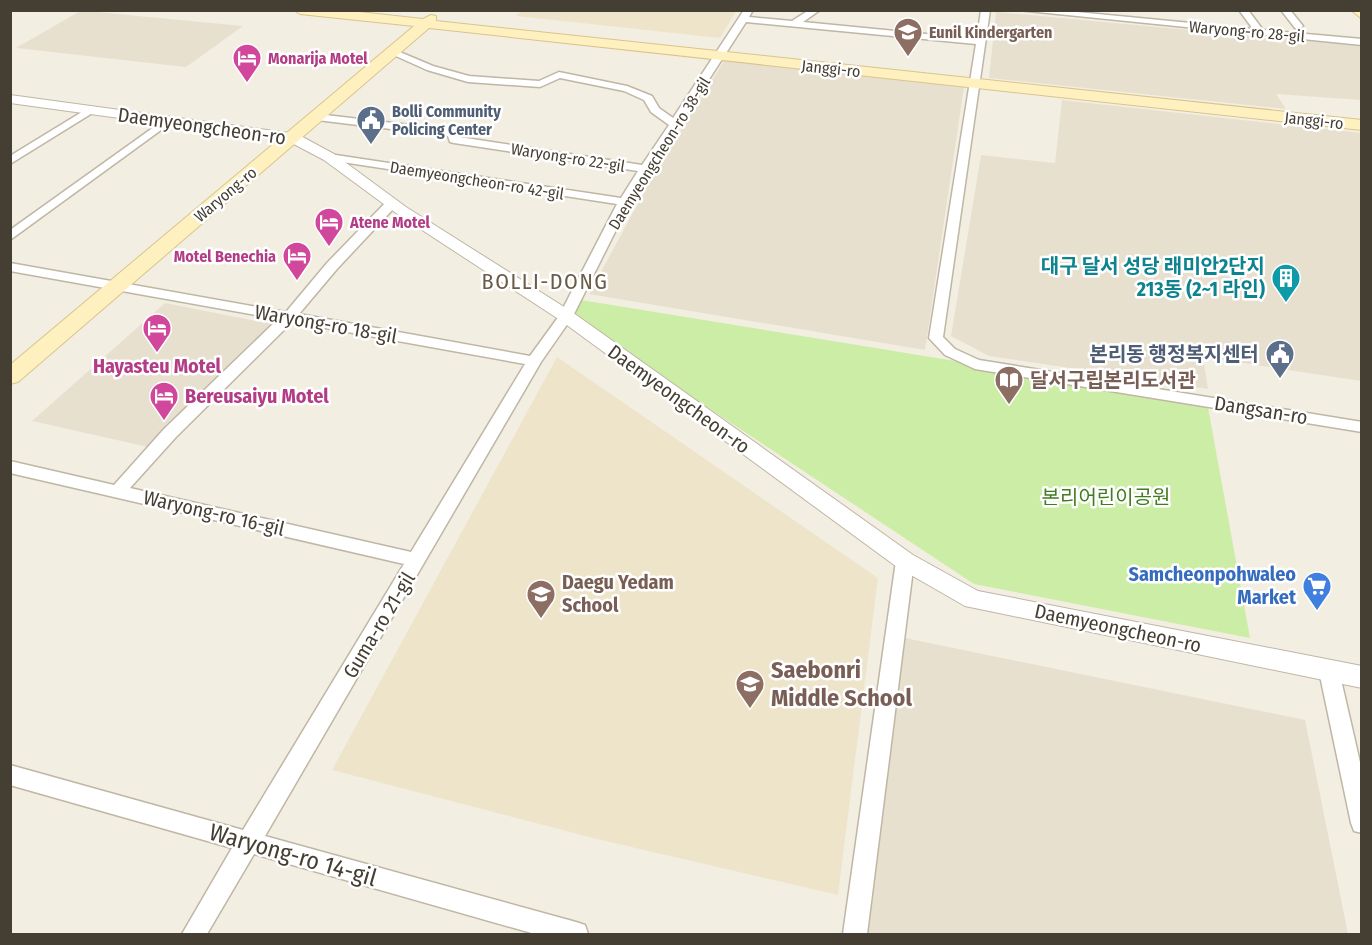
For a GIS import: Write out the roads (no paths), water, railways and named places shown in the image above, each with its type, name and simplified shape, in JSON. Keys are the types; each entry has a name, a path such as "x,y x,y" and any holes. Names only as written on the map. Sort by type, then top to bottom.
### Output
{"main road":[{"name":"Janggi-ro","path":"300,10 1362,125"},
{"path":"1357,10 1362,15"},
{"name":"Waryong-ro","path":"10,377 440,11"}],"street":[{"path":"794,24 816,10"},
{"path":"975,83 986,10"},
{"path":"1243,10 1261,33"},
{"name":"Waryong-ro 28-gil","path":"1285,10 1298,26"},
{"name":"Waryong-ro 28-gil","path":"1024,11 1362,42"},
{"path":"746,15 794,24 981,42"},
{"name":"Daemyeongcheon-ro 38-gil","path":"566,315 624,202 746,15"},
{"path":"392,52 430,68 468,79 540,84 559,75 627,89 648,99 655,110 675,125"},
{"name":"Dangsan-ro","path":"975,83 936,338 950,352 975,364 1362,427"},
{"name":"Daemyeongcheon-ro","path":"10,99 292,137 329,158 392,204 566,315 905,561 973,599 1362,677"},
{"path":"10,161 90,110"},
{"name":"Waryong-ro 22-gil","path":"316,117 453,133 454,140 646,169"},
{"path":"10,236 168,120"},
{"name":"Daemyeongcheon-ro 42-gil","path":"329,158 624,202"},
{"path":"118,491 170,433 289,317 332,266 392,204"},
{"name":"Waryong-ro 18-gil","path":"10,267 534,361"},
{"name":"Guma-ro 21-gil","path":"195,934 534,361 566,315"},
{"name":"Waryong-ro 16-gil","path":"10,467 418,560"},
{"path":"855,934 905,561"},
{"path":"1329,671 1362,823"},
{"name":"Waryong-ro 14-gil","path":"10,774 576,934"}],"place":[{"name":"Eunil Kindergarten","path":"908,58"},
{"name":"Monarija Motel","path":"247,84"},
{"name":"Bolli Community Policing Center","path":"371,146"},
{"name":"Atene Motel","path":"329,248"},
{"name":"Motel Benechia","path":"297,282"},
{"name":"대구 달서 성당 래미안2단지 213동 (2~1 라인)","path":"1286,304"},
{"name":"Hayasteu Motel","path":"157,354"},
{"name":"본리동 행정복지센터","path":"1280,380"},
{"name":"달서구립본리도서관","path":"1009,406"},
{"name":"Bereusaiyu Motel","path":"164,422"},
{"name":"Samcheonpohwaleo Market","path":"1317,612"},
{"name":"Daegu Yedam School","path":"541,620"},
{"name":"Saebonri Middle School","path":"750,710"}],"district":[{"name":"BOLLI-DONG","path":"545,281"}],"park label":[{"name":"본리어린이공원","path":"1106,497"}]}
